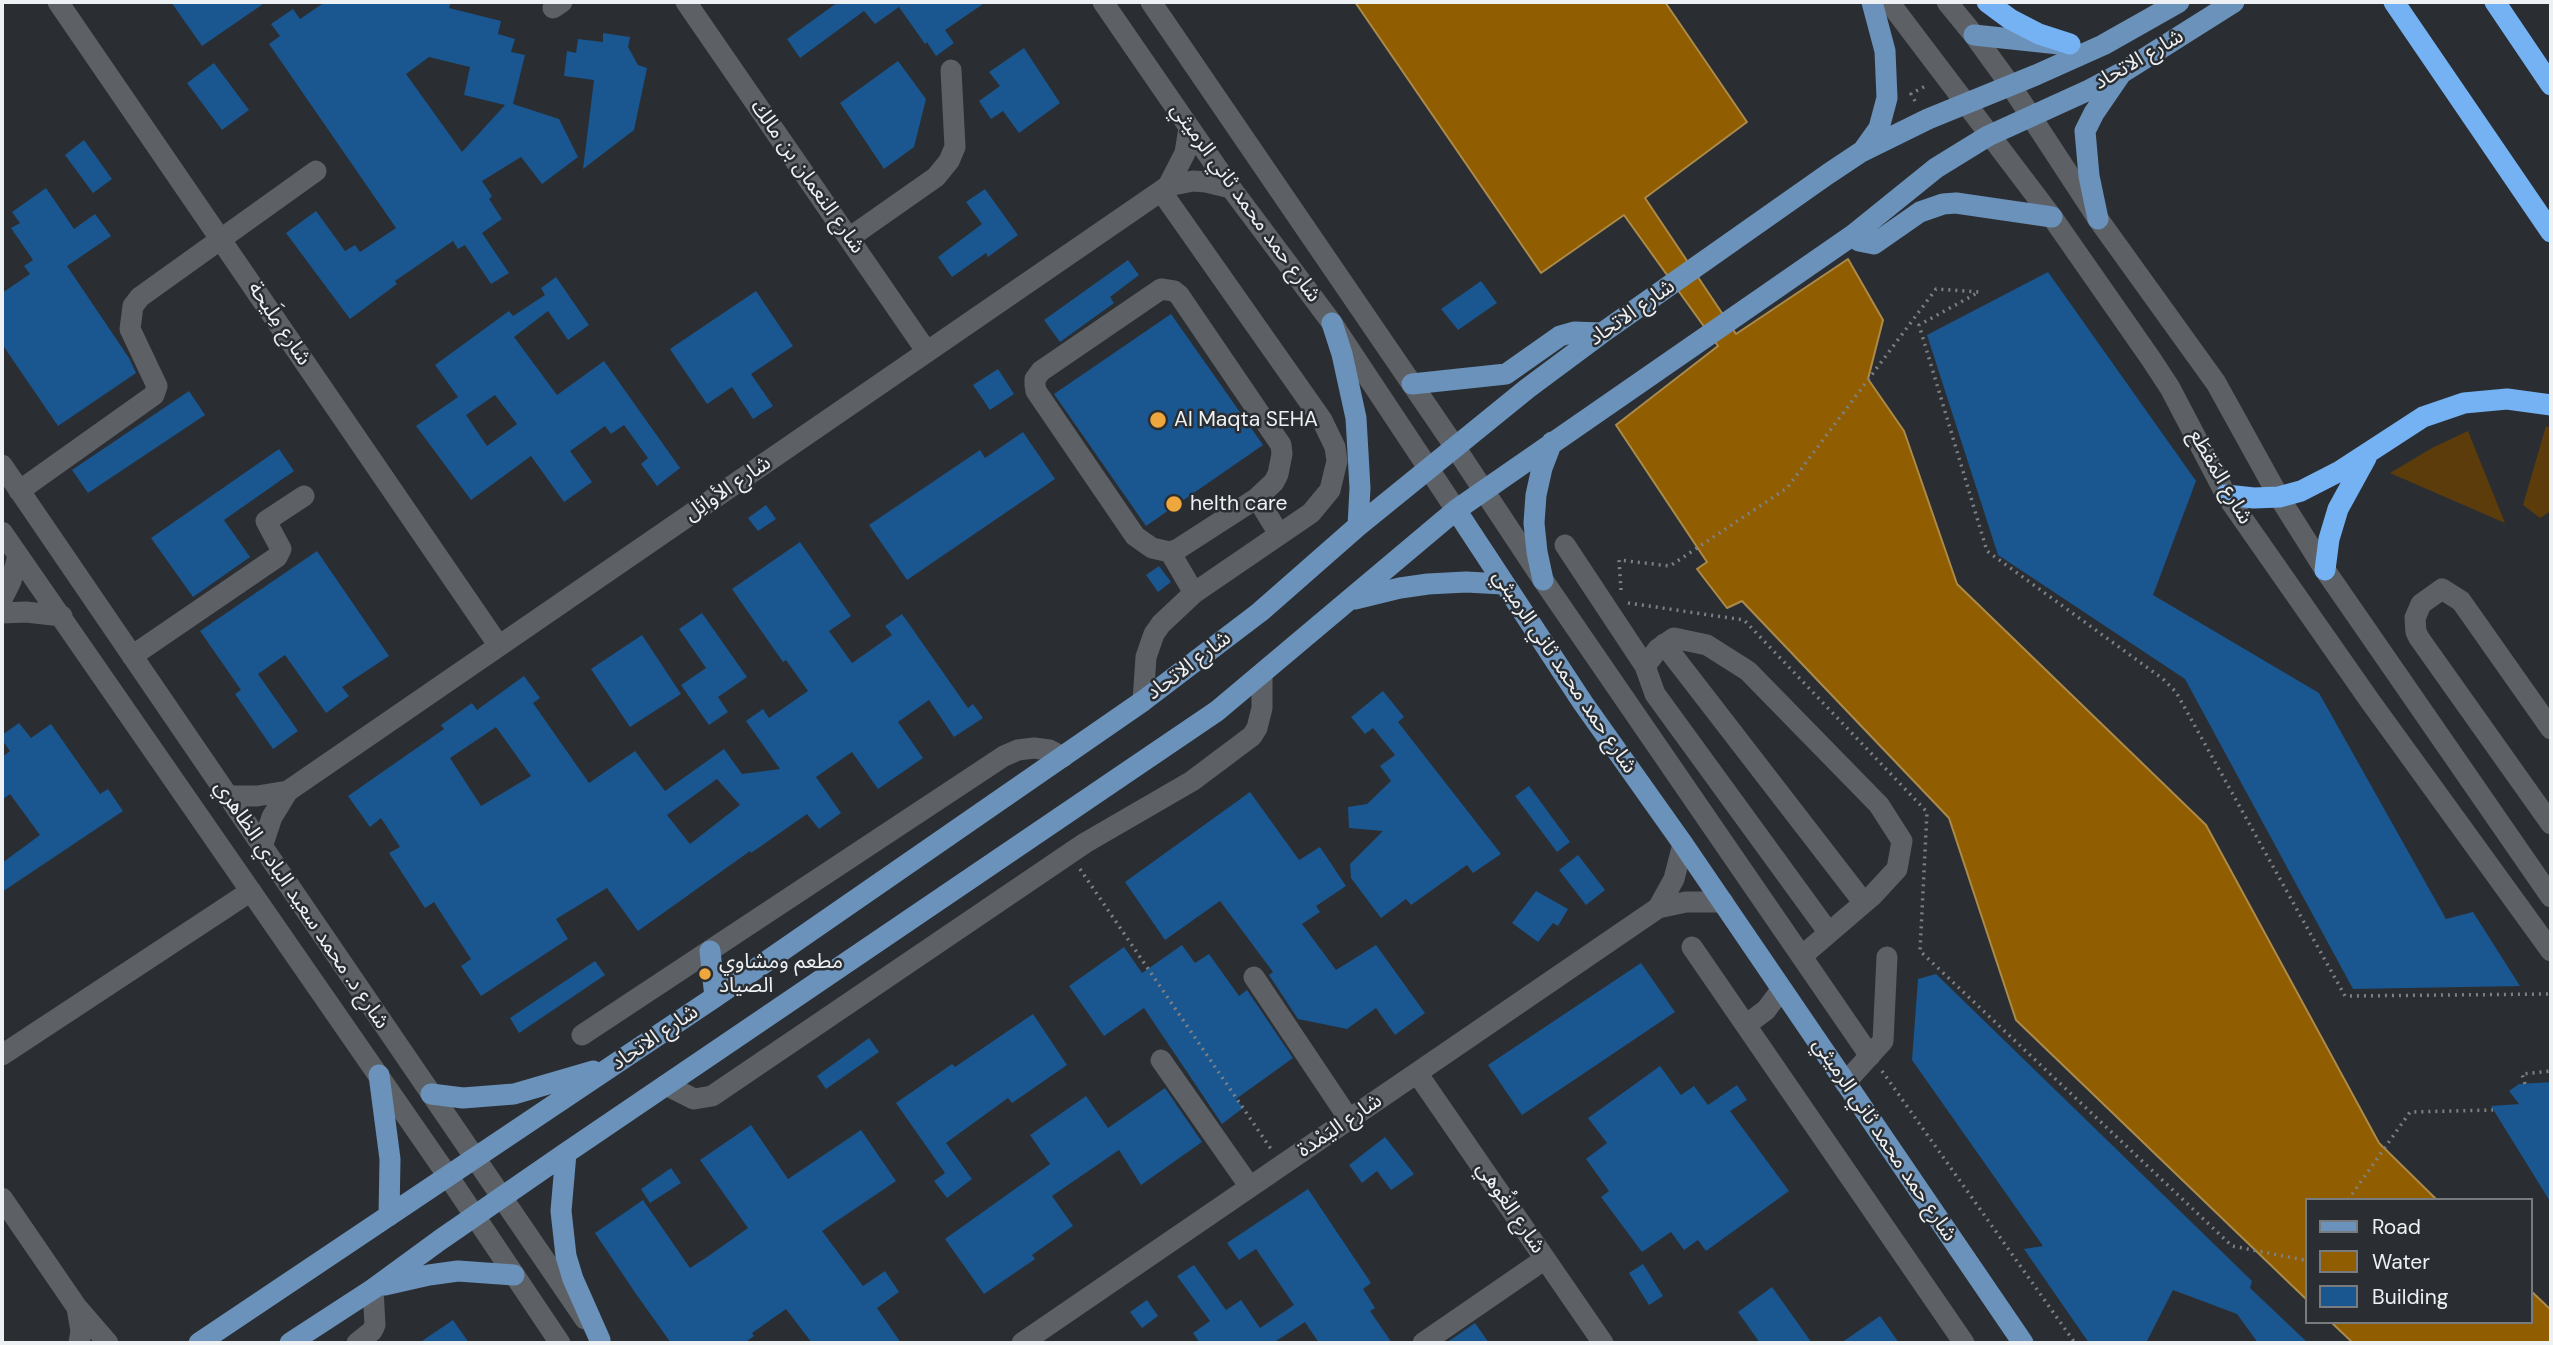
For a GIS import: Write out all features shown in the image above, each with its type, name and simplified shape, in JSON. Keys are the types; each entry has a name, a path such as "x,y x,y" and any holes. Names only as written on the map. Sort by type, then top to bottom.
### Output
{"highway":[{"path":"1987,2 2010,19 2039,34 2070,44"},
{"path":"2394,2 2551,232"},
{"path":"2496,2 2551,85"},
{"path":"2226,495 2279,497 2301,491 2368,454 2423,417 2464,402 2507,399 2551,405"},
{"path":"2325,570 2329,538 2338,509 2368,454"}],"main road":[{"path":"1861,152 1879,128 1887,99 1885,51 1872,2"},
{"name":"شارع الاتحاد","path":"200,1343 715,998 1143,701 1261,612 1357,526 1602,333 1828,174 1861,152 1928,119 2103,45 2179,2"},
{"name":"شارع الاتحاد","path":"290,1343 373,1289 566,1153 1217,711 1456,510 1853,235 1917,182 1988,135 2123,72 2234,2"},
{"path":"1975,35 2005,40 2103,45"},
{"path":"2098,219 2089,176 2085,131 2094,113 2123,72"},
{"path":"1853,235 1866,244 1874,244 1920,212 1944,204 1956,203 2052,217"},
{"path":"1332,323 1345,364 1356,418 1360,488 1357,526"},
{"path":"1412,384 1506,374 1560,337 1581,331 1602,333"},
{"path":"1543,580 1536,552 1534,523 1536,495 1552,442"},
{"name":"شارع حمد محمد ثاني الرميثي","path":"1456,510 1583,703 1723,902 2023,1343"},
{"path":"1347,601 1373,593 1428,584 1503,584"},
{"path":"710,951 715,998"},
{"path":"431,1094 463,1098 532,1091 618,1062"},
{"path":"379,1075 390,1159 389,1216"},
{"path":"566,1153 561,1211 566,1256 573,1279 601,1342"},
{"path":"373,1289 401,1280 458,1271 514,1275"}],"street":[{"name":"شارع مِلَيحة","path":"58,2 499,646"},
{"name":"شارع النعمان بن مالك","path":"686,2 927,352"},
{"name":"شارع حمد محمد ثاني الرميثي","path":"1103,2 1231,188 1332,323 1456,510"},
{"name":"شارع حمد محمد ثاني الرميثي","path":"1151,2 1870,1056"},
{"name":"شارع المَقطَع","path":"1889,2 2052,217 2151,359 2226,495 2551,951"},
{"name":"شارع المَقطَع","path":"1947,2 1975,35 2098,219 2216,383 2279,497 2325,570 2551,897"},
{"path":"849,238 936,177 949,161 956,147 951,70"},
{"name":"شارع الأوائِل","path":"1165,189 1185,153 1189,128"},
{"path":"19,491 154,395 157,386 130,329 133,306 140,297 316,171"},
{"name":"شارع الأوائِل","path":"262,847 272,817 288,791 1165,189 1193,181 1231,188"},
{"path":"1143,701 1146,657 1154,634 1168,615 1194,593 1311,513 1330,491 1337,461 1333,440 1322,420 1165,189"},
{"path":"1167,289 1179,295 1281,444 1282,454 1274,482 1257,498 1170,552 1152,548 1135,536 1036,391 1035,385 1035,379 1041,371 1156,292 1167,289"},
{"name":"شارع د. محمد سعيد البادي الظاهري","path":"2,465 601,1342"},
{"path":"132,656 277,557 281,549 266,521 304,496"},
{"path":"1257,498 1279,534"},
{"name":"شارع د. محمد سعيد البادي الظاهري","path":"2,532 448,1175 560,1343"},
{"path":"1564,545 1645,666 1655,694 1829,933"},
{"path":"1170,552 1194,593"},
{"path":"2,599 18,555"},
{"path":"2551,729 2461,601 2441,589 2421,604 2415,618 2416,632 2551,824"},
{"path":"2,613 26,612 62,616"},
{"path":"1645,666 1658,649 1674,638 1707,645 1748,671 1879,805 1902,841 1897,869 1864,903 1802,956"},
{"path":"1664,645 1864,903"},
{"path":"666,1085 694,1099 712,1096 1069,854 1192,781 1252,736 1260,719 1262,674"},
{"path":"582,1035 1004,756 1018,750 1034,748 1049,750 1063,757"},
{"name":"شارع الأوائِل","path":"226,796 257,796 288,791"},
{"name":"شارع اليَمْدة","path":"1658,908 1674,879 1683,844"},
{"path":"2,1055 251,891"},
{"name":"شارع اليَمْدة","path":"1022,1343 1658,908 1686,902 1723,902"},
{"path":"1692,947 1964,1343"},
{"path":"1845,1083 1883,1041 1887,957"},
{"path":"1254,977 1349,1119"},
{"path":"1746,1025 1766,1010 1781,990"},
{"path":"1161,1060 1250,1187"},
{"name":"شارع الغُوهي","path":"1417,1073 1603,1343"},
{"path":"2,1198 76,1306 108,1343"},
{"path":"1423,1343 1545,1259"},
{"path":"356,1343 372,1331 375,1325 373,1289"},
{"path":"76,1306 79,1343"}],"path":[{"path":"1670,566 1787,488 1936,289 1979,292 1919,325 1987,551 2163,679 2176,692 2346,996 2551,994"},
{"path":"1069,854 1282,1165"},
{"path":"1870,1056 2075,1343"},
{"path":"2525,1084 2522,1074 2551,1071"},
{"path":"2349,1198 2410,1112 2493,1110"},
{"path":"2232,1246 2304,1260"}],"shaded area":[{"path":"2546,426 2551,429 2551,511 2540,518 2523,505"},
{"path":"2468,431 2505,523 2390,473"}],"water":[{"path":"1355,2 1665,2 1747,122 1645,198 1736,334 1848,259 1883,320 1868,379 1904,431 1957,584 2206,825 2379,1143 2435,1198 2304,1198 2304,1297 2016,1020 1949,818 1742,601 1727,608 1697,569 1707,562 1616,425 1718,346 1624,215 1541,273"},
{"path":"2532,1292 2551,1310 2551,1343 2353,1343 2333,1324 2532,1324"}],"building":[{"path":"171,2 266,2 202,46"},
{"path":"325,2 451,2 449,8 501,21 498,34 515,39 511,52 525,55 513,104 559,119 578,157 542,184 521,157 482,181 492,196 489,199 502,219 482,233 509,273 491,284 465,245 458,249 453,241 395,281 397,284 350,319 286,233 316,211 345,251 355,245 360,252 396,228 269,44 280,36 271,24 293,9 300,19","holes":["429,57 470,67 464,95 505,105 462,152 406,74"]},
{"path":"838,2 986,2 945,30 954,43 936,56 899,7 875,24 864,11 800,58 787,39"},
{"path":"603,33 630,37 628,47 638,65 647,68 634,130 583,169 594,80 564,76 567,51 576,53 578,39 603,42"},
{"path":"1024,48 1060,103 1019,133 1003,111 991,119 979,101 1000,86 989,72"},
{"path":"898,61 926,99 914,147 884,169 840,103"},
{"path":"214,63 249,110 222,130 187,83"},
{"path":"84,140 112,179 93,193 65,155"},
{"path":"46,188 74,229 95,214 111,236 67,266 129,358 136,373 58,426 2,344 2,293 30,274 24,266 33,260 11,228 20,223 12,212"},
{"path":"985,189 1018,235 988,257 986,253 952,277 938,257 982,224 966,202"},
{"path":"1128,260 1139,275 1110,297 1114,303 1060,342 1044,320"},
{"path":"2048,272 2196,481 2153,595 2319,693 2446,919 2473,912 2520,986 2353,989 2185,679 1998,555 1927,335"},
{"path":"556,277 589,325 568,340 548,311 514,337 557,395 604,361 680,468 657,486 641,464 648,458 624,425 611,434 605,426 570,451 592,482 564,502 531,456 471,500 416,426 458,397 435,365 509,311 513,316 545,295 541,288","holes":["495,395 517,424 487,446 466,415"]},
{"path":"1481,281 1497,303 1458,330 1441,309"},
{"path":"756,291 793,346 751,374 773,406 753,419 732,387 707,404 670,349"},
{"name":"Al Maqta SEHA","path":"1171,314 1263,445 1146,526 1054,394"},
{"path":"998,369 1014,394 990,410 973,385"},
{"path":"189,391 205,415 88,493 72,470"},
{"path":"1023,432 1055,479 907,580 869,525 980,450 985,458"},
{"path":"279,449 294,471 224,520 250,557 193,597 151,538"},
{"path":"766,505 776,519 758,531 748,518"},
{"path":"800,542 851,616 829,631 852,663 892,635 885,626 902,614 968,708 973,704 983,718 954,737 929,700 898,722 923,758 878,789 852,752 816,777 841,813 819,829 807,814 638,931 607,888 556,919 568,939 481,996 461,966 471,959 434,902 425,908 389,853 400,847 381,818 370,827 348,796 444,729 441,725 472,703 477,710 524,676 540,698 533,703 589,783 635,751 665,791 724,749 742,774 780,769 746,721 763,709 769,718 808,691 786,660 783,662 732,589","holes":["496,727 531,776 481,806 450,758","717,779 740,805 690,844 667,815"]},
{"path":"317,551 389,656 342,687 349,696 326,713 285,655 258,674 298,731 273,749 235,694 241,690 200,631"},
{"path":"1159,566 1171,582 1158,592 1146,575"},
{"path":"702,613 747,677 718,697 728,712 709,725 681,685 706,668 679,629"},
{"path":"642,635 681,694 630,727 591,669"},
{"path":"1383,691 1404,717 1398,722 1501,854 1473,873 1467,865 1411,905 1406,899 1381,918 1351,878 1350,864 1383,831 1349,828 1348,807 1367,804 1391,781 1380,766 1395,755 1373,728 1365,734 1351,717"},
{"path":"19,723 31,738 51,724 100,794 108,789 123,811 2,892 2,863 40,835 10,794 2,800 2,757 10,751 2,740 2,735"},
{"path":"1529,786 1570,842 1557,852 1515,796"},
{"path":"1250,792 1299,860 1320,847 1346,886 1316,906 1320,912 1302,924 1336,970 1376,945 1425,1013 1395,1035 1376,1008 1347,1029 1298,1019 1269,975 1273,972 1220,901 1165,940 1125,882"},
{"path":"1578,855 1605,890 1586,905 1559,870"},
{"path":"1536,891 1568,909 1558,926 1553,923 1538,942 1512,923"},
{"path":"1182,945 1195,963 1209,954 1239,996 1247,990 1293,1058 1236,1099 1243,1108 1222,1124 1144,1008 1104,1036 1069,986 1124,947 1142,973"},
{"path":"595,961 605,975 519,1033 510,1018"},
{"path":"1641,963 1675,1012 1522,1115 1488,1065"},
{"path":"1936,974 2252,1281 2250,1288 2308,1343 2258,1343 2237,1314 2173,1290 2146,1343 2089,1343 2024,1249 2043,1246 1912,1060 1918,979"},
{"path":"1033,1014 1067,1065 1012,1103 1008,1098 946,1143 972,1179 947,1198 934,1181 945,1173 896,1103 952,1064 955,1067"},
{"path":"869,1038 879,1052 826,1089 817,1076"},
{"path":"1660,1066 1681,1095 1694,1086 1708,1105 1737,1085 1747,1100 1730,1111 1789,1191 1706,1251 1698,1240 1684,1250 1671,1232 1642,1252 1601,1197 1609,1191 1586,1159 1607,1143 1588,1118"},
{"path":"2551,1082 2551,1203 2491,1106 2519,1104 2509,1091 2519,1084"},
{"path":"1165,1088 1202,1142 1141,1185 1119,1150 1052,1196 1073,1226 1032,1255 1035,1259 984,1294 945,1239 1050,1164 1030,1135 1086,1096 1108,1128"},
{"path":"751,1125 788,1179 861,1130 896,1181 822,1231 863,1286 885,1271 899,1292 877,1308 901,1343 812,1343 786,1309 752,1333 754,1336 744,1343 671,1343 636,1294 595,1233 643,1200 690,1268 707,1257 748,1228 700,1160"},
{"path":"1385,1137 1414,1174 1391,1190 1377,1171 1362,1183 1349,1165"},
{"path":"671,1168 681,1183 650,1203 641,1189"},
{"path":"1308,1189 1371,1283 1363,1289 1375,1308 1370,1311 1392,1343 1319,1343 1305,1322 1273,1343 1200,1343 1193,1333 1210,1321 1177,1276 1194,1265 1226,1310 1241,1300 1260,1328 1294,1305 1256,1249 1239,1260 1227,1243"},
{"path":"1643,1264 1663,1296 1649,1305 1629,1273"},
{"path":"1772,1287 1812,1343 1760,1343 1738,1312"},
{"path":"1147,1300 1158,1316 1142,1328 1130,1312"},
{"path":"1880,1316 1899,1343 1841,1343"},
{"path":"453,1320 469,1343 419,1343"},
{"path":"1475,1323 1489,1343 1446,1343"}],"place":[{"name":"Al Maqta SEHA","path":"1158,420"},
{"name":"helth care","path":"1174,504"},
{"name":"مطعم ومشاوي الصياد","path":"705,974"}]}
